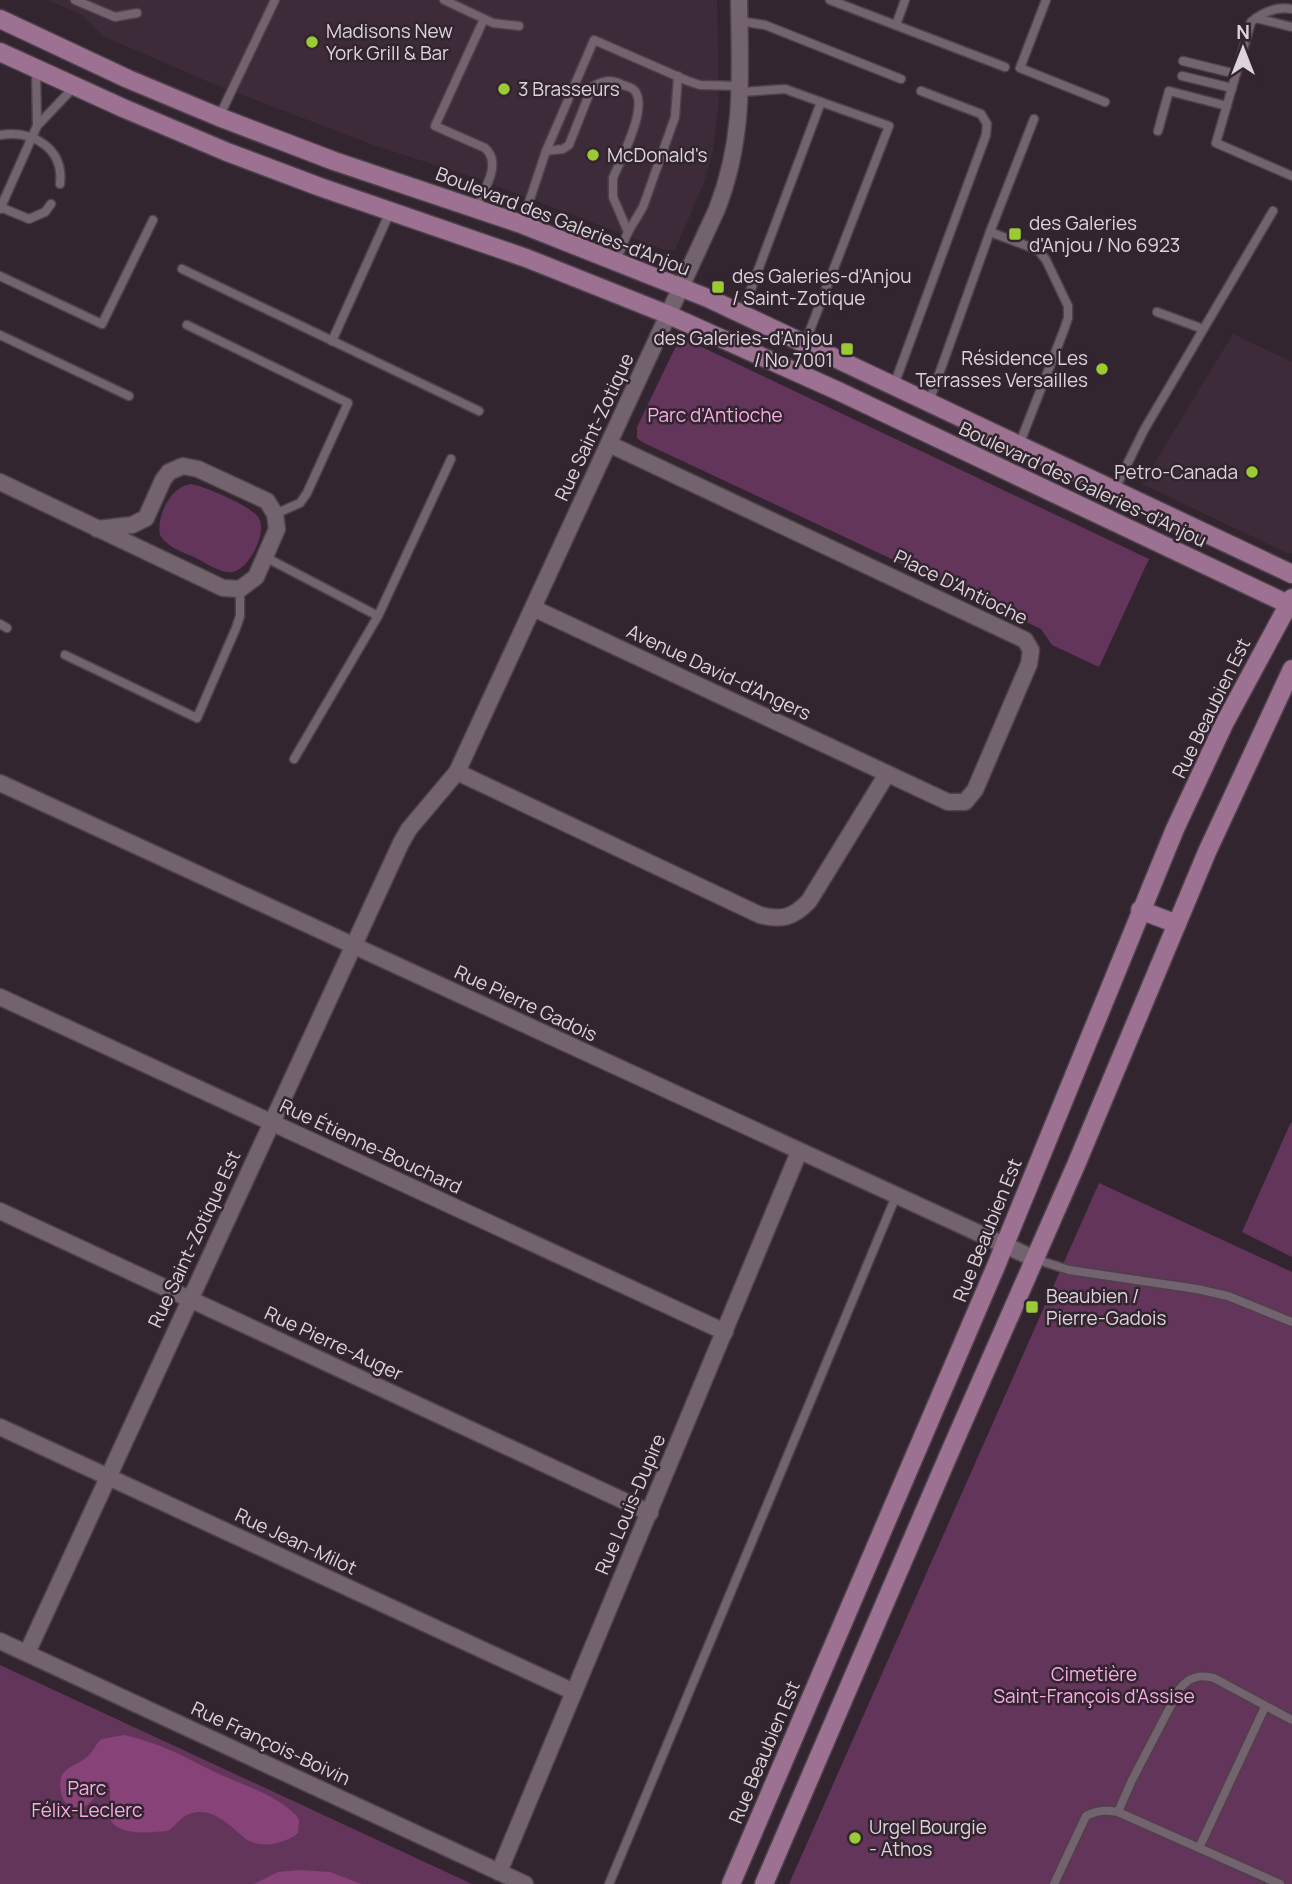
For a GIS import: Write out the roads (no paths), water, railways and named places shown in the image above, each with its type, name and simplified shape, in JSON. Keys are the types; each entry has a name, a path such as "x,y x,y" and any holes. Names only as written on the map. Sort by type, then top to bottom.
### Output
{"street":[{"name":"Rue Saint-Zotique","path":"401,843 409,829 457,772 682,288 724,191 736,146 741,89 739,0"},
{"name":"Boulevard des Galeries-d'Anjou","path":"0,19 128,79 219,117 334,161 521,224 682,288 805,343 1292,574"},
{"name":"Boulevard des Galeries-d'Anjou","path":"0,52 227,152 526,258 669,315 836,390 1291,603"},
{"name":"Place D'Antioche","path":"609,444 1013,632 1025,640 1031,650 1029,664 970,797 965,802 948,802 887,774"},
{"path":"0,482 97,529 223,588 240,589 256,577 277,529 275,514 267,501 198,469 183,466 169,472 163,480 146,518 132,525 97,529"},
{"name":"Rue Beaubien Est","path":"730,1884 1004,1246 1140,910 1224,724 1291,603"},
{"name":"Avenue David-d'Angers","path":"533,608 887,774"},
{"path":"764,1884 1213,840 1292,669"},
{"path":"457,772 760,915 774,919 788,918 809,901 887,774"},
{"name":"Rue Pierre Gadois","path":"0,783 1035,1259"},
{"name":"Rue Saint-Zotique Est","path":"27,1653 401,843"},
{"path":"1140,910 1177,924"},
{"name":"Rue Étienne-Bouchard","path":"0,997 724,1332"},
{"name":"Rue Louis-Dupire","path":"499,1872 799,1152"},
{"name":"Rue Pierre-Auger","path":"0,1212 650,1513"},
{"name":"Rue Jean-Milot","path":"0,1427 574,1692"},
{"path":"920,1441 948,1454"},
{"name":"Rue François-Boivin","path":"0,1641 525,1884"}],"lane":[{"path":"75,0 115,17 137,13"},
{"path":"219,117 275,0"},
{"path":"444,0 493,23 519,26"},
{"path":"831,0 1005,67"},
{"path":"896,25 905,0"},
{"path":"1046,0 1020,68 1105,102"},
{"path":"1292,9 1270,9 1251,22 1216,144 1292,176"},
{"path":"1256,18 1292,27"},
{"path":"476,208 492,170 494,161 491,153 435,126 484,19"},
{"path":"739,21 765,25 901,79"},
{"path":"521,224 546,151 594,40 700,85 785,89 888,127 805,343"},
{"path":"1183,61 1236,74"},
{"path":"36,68 37,126 0,208 29,219 45,212 51,204"},
{"path":"617,261 628,232 643,207 675,117 678,76"},
{"path":"1182,76 1232,88"},
{"path":"546,151 563,149 569,145 592,87 606,80 633,89 638,97 639,113 611,188 628,232"},
{"path":"37,126 75,86"},
{"path":"894,385 986,135 987,124 981,114 921,91"},
{"path":"1158,131 1169,91 1227,106"},
{"path":"741,314 821,102"},
{"path":"929,402 1034,119"},
{"path":"0,135 13,133 33,137 52,150 59,165 60,184"},
{"path":"1114,491 1144,430 1273,211"},
{"path":"332,341 390,212"},
{"path":"0,276 102,324 153,220"},
{"path":"990,232 1039,251 1068,306 1064,330 1019,445"},
{"path":"181,269 479,411"},
{"path":"1157,312 1203,329"},
{"path":"187,325 348,403 300,503 275,514"},
{"path":"0,335 129,396"},
{"path":"294,759 378,616 451,459"},
{"path":"265,557 378,616"},
{"path":"65,655 197,718 240,616 240,589"},
{"path":"609,1884 896,1196"},
{"path":"1035,1259 1069,1270 1228,1296 1292,1322"},
{"path":"1118,1812 1179,1690 1189,1678 1214,1678 1292,1720"},
{"path":"1199,1848 1265,1707"},
{"path":"1054,1884 1086,1816 1095,1811 1106,1810 1118,1812 1280,1884"}],"place":[{"name":"Madisons New York Grill & Bar","path":"312,42"},
{"name":"3 Brasseurs","path":"504,89"},
{"name":"McDonald's","path":"593,155"},
{"name":"des Galeries d'Anjou / No 6923","path":"1015,234"},
{"name":"des Galeries-d'Anjou / Saint-Zotique","path":"718,287"},
{"name":"des Galeries-d'Anjou / No 7001","path":"847,349"},
{"name":"Résidence Les Terrasses Versailles","path":"1102,369"},
{"name":"Petro-Canada","path":"1252,472"},
{"name":"Beaubien / Pierre-Gadois","path":"1032,1307"},
{"name":"Urgel Bourgie - Athos","path":"855,1838"}],"park label":[{"name":"Parc d'Antioche","path":"715,415"},
{"name":"Cimetière Saint-François d'Assise","path":"1094,1685"},
{"name":"Parc Félix-Leclerc","path":"87,1799"}]}
